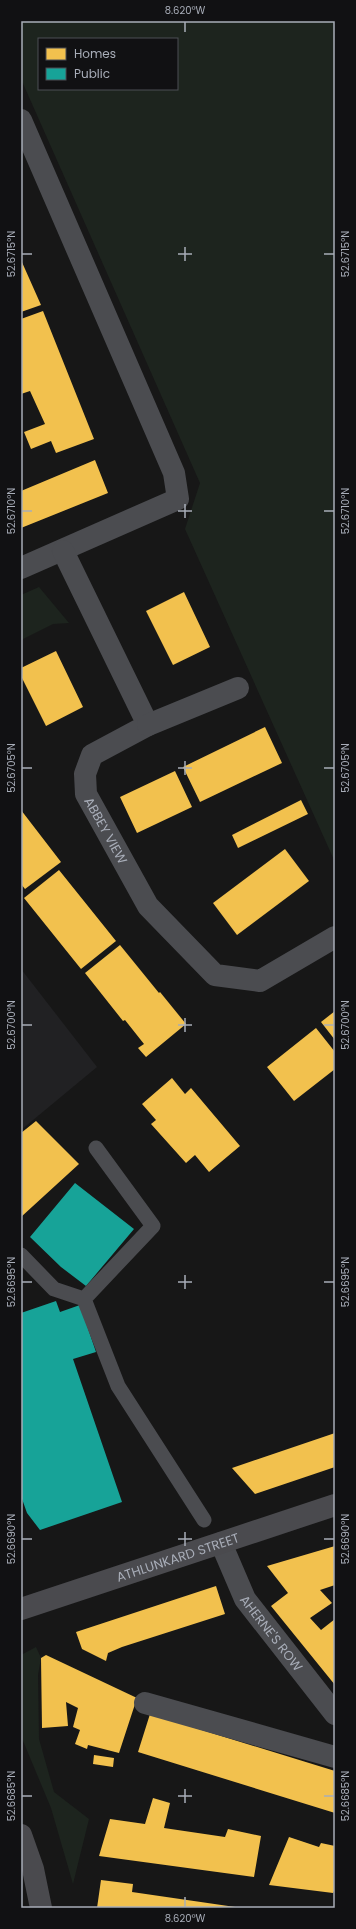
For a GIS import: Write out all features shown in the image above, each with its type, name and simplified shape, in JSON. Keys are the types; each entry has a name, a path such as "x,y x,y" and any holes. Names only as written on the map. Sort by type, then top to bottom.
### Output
{"main road":[{"name":"ATHLUNKARD STREET","path":"21,1609 335,1505"},
{"path":"21,1835 33,1869 41,1908"}],"street":[{"path":"21,120 174,473 178,499 63,551 21,568"},
{"path":"63,551 148,725"},
{"name":"ABBEY VIEW","path":"238,688 148,725 92,755 85,774 86,794 148,906 215,975 260,981 335,937"},
{"name":"AHERNE'S ROW","path":"221,1544 245,1599 335,1714"},
{"path":"145,1703 335,1758"}],"lane":[{"path":"84,1299 153,1226 96,1148"},
{"path":"21,1255 54,1289 84,1299"},
{"path":"84,1299 118,1386 204,1520"}],"shaded area":[{"path":"21,21 335,21 335,862 185,529 200,483 21,79"},
{"path":"39,587 69,623 53,624 21,640 21,595"},
{"path":"21,969 97,1067 21,1130"},
{"path":"36,1647 41,1658 38,1675 39,1739 54,1792 89,1819 73,1884 51,1808 21,1736 21,1655"}],"building: Homes":[{"path":"21,260 41,305 21,312"},
{"path":"43,311 94,439 56,453 51,441 31,449 24,432 45,424 30,391 21,394 21,319"},
{"path":"95,460 108,493 21,528 21,491"},
{"path":"184,592 210,647 173,665 146,611"},
{"path":"56,651 83,707 46,726 21,676 21,668"},
{"path":"265,727 282,763 200,802 183,767"},
{"path":"175,771 192,807 137,833 120,797"},
{"path":"301,800 308,814 238,848 232,835"},
{"path":"21,810 61,862 25,889 21,884"},
{"path":"285,849 309,881 237,935 213,903"},
{"path":"59,870 116,941 81,969 24,898"},
{"path":"120,945 186,1024 146,1057 138,1048 144,1044 125,1020 123,1021 85,973"},
{"path":"335,1011 335,1040 321,1022"},
{"path":"316,1028 335,1052 335,1069 294,1101 267,1067"},
{"path":"172,1078 185,1094 191,1088 240,1146 209,1172 195,1155 186,1163 151,1124 156,1120 142,1104"},
{"path":"36,1121 79,1164 21,1217 21,1133"},
{"path":"335,1433 335,1467 255,1494 232,1468"},
{"path":"335,1546 335,1585 320,1590 332,1603 310,1618 321,1630 335,1619 335,1685 271,1606 288,1593 267,1566"},
{"path":"216,1586 225,1614 122,1647 108,1653 106,1661 82,1649 76,1632"},
{"path":"46,1655 137,1698 119,1753 88,1745 87,1749 75,1744 80,1730 73,1727 78,1708 66,1702 68,1726 42,1728 41,1658"},
{"path":"150,1714 335,1771 335,1813 138,1752"},
{"path":"94,1755 114,1758 113,1767 93,1764"},
{"path":"153,1798 170,1803 164,1828 225,1837 228,1829 261,1836 254,1877 99,1856 110,1819 145,1824"},
{"path":"289,1837 319,1847 321,1843 335,1846 335,1889 333,1893 269,1885"},
{"path":"101,1880 133,1884 132,1892 242,1908 97,1908"}],"building: Public":[{"path":"75,1183 134,1229 86,1286 61,1267 30,1237"},
{"path":"56,1301 60,1312 80,1305 96,1352 73,1359 122,1502 40,1530 27,1513 21,1496 21,1313"}]}
